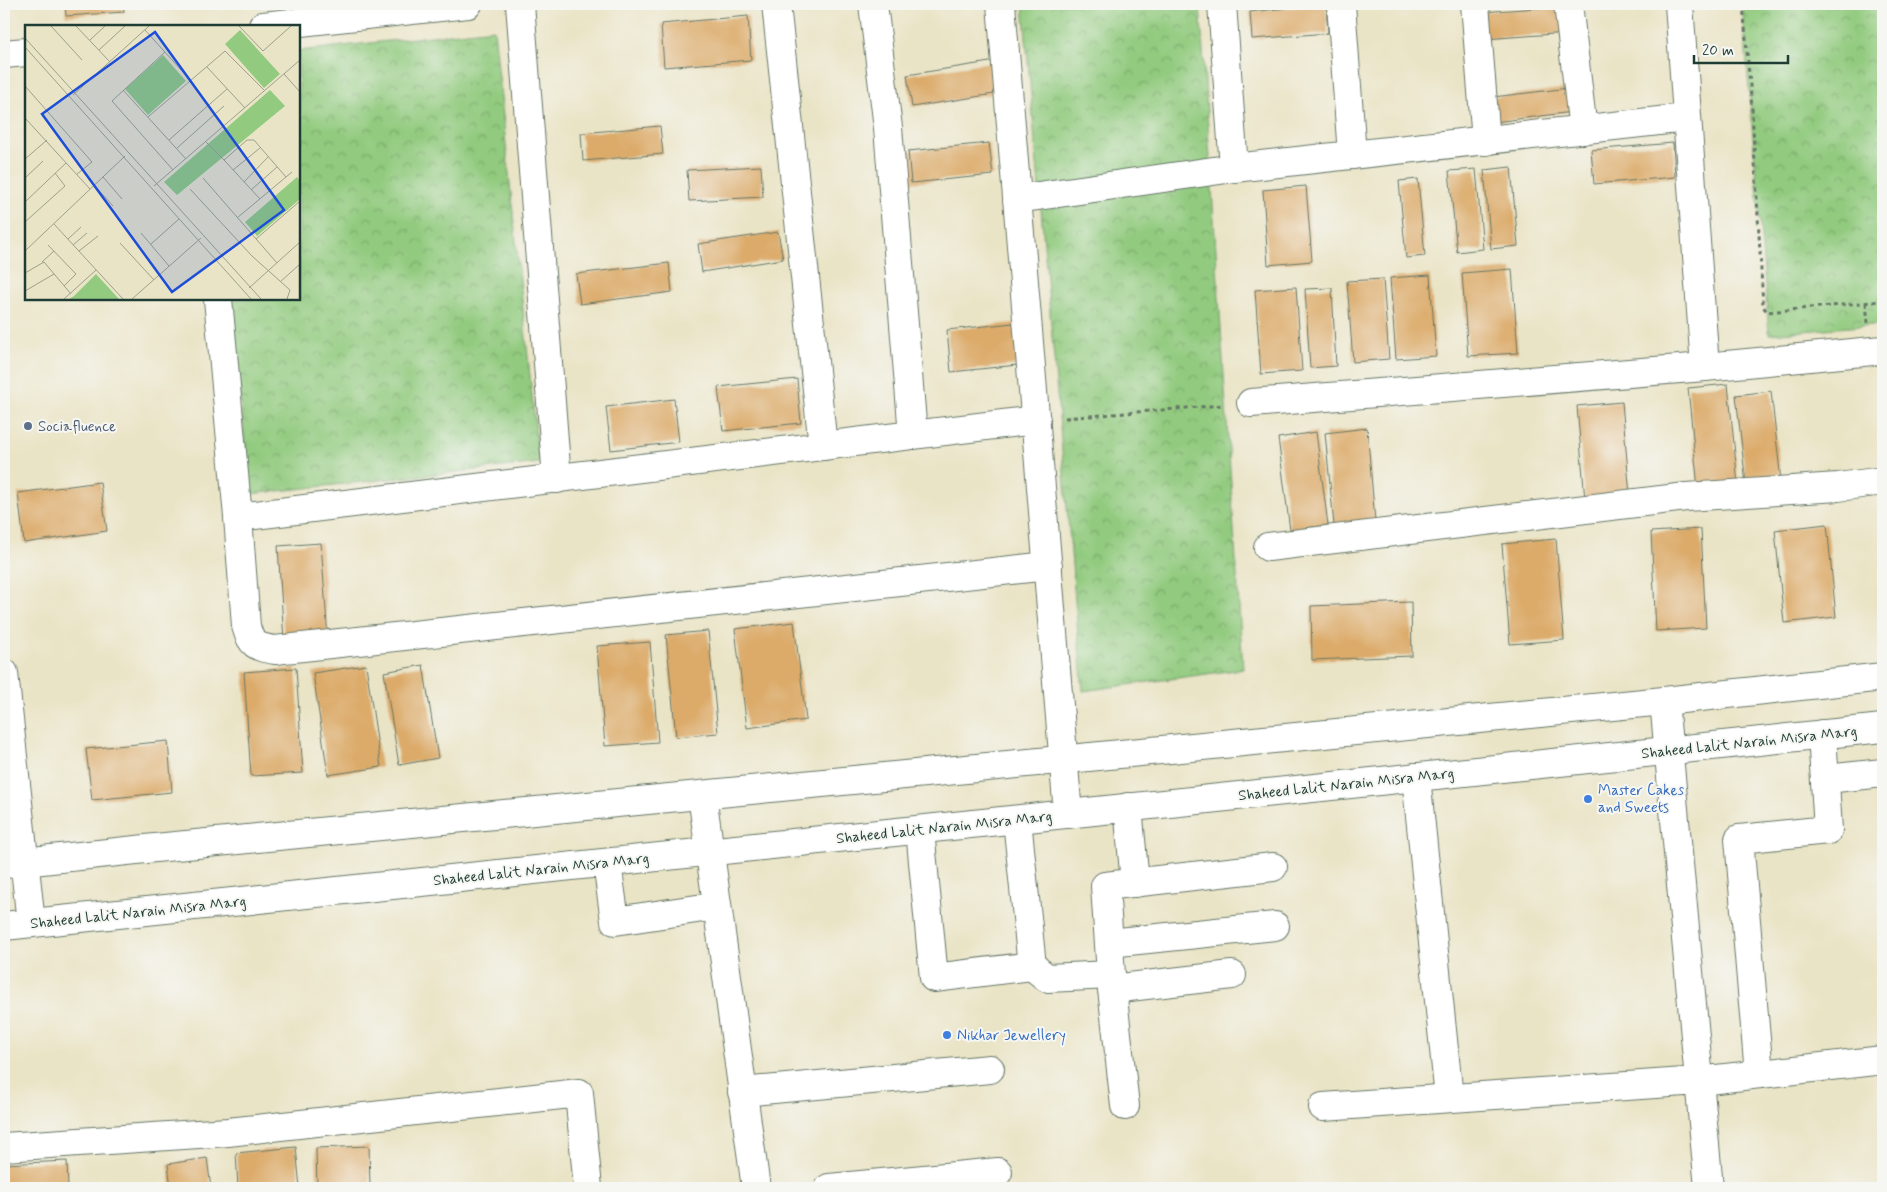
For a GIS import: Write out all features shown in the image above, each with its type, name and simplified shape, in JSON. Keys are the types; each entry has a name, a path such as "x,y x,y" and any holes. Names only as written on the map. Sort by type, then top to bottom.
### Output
{"street":[{"path":"272,25 468,4"},
{"path":"520,4 557,479"},
{"path":"776,4 823,446"},
{"path":"873,4 888,128 913,435"},
{"path":"1001,4 1068,814"},
{"path":"1222,4 1234,168"},
{"path":"1341,4 1352,155"},
{"path":"1475,4 1486,140"},
{"path":"1568,4 1583,130"},
{"path":"1679,4 1705,366"},
{"path":"4,54 25,52"},
{"path":"1017,199 1234,168 1686,118"},
{"path":"218,300 246,626 249,639 260,648 275,650 1048,566"},
{"path":"1251,402 1883,350"},
{"path":"238,517 1036,420"},
{"path":"1268,547 1686,497 1883,481"},
{"path":"4,673 14,863 31,923"},
{"path":"14,863 1664,702 1883,677"},
{"path":"1664,702 1708,1188"},
{"name":"Shaheed Lalit Narain Misra Marg","path":"4,926 1883,728"},
{"path":"1758,1074 1739,839 1828,830 1822,734"},
{"path":"1826,779 1883,774"},
{"path":"1416,777 1449,1098"},
{"path":"702,795 756,1188"},
{"path":"1128,807 1135,883"},
{"path":"1017,820 1032,966 1047,978 1112,982 1232,975"},
{"path":"920,830 934,978 1032,966"},
{"path":"607,862 615,921 717,906"},
{"path":"1125,1106 1112,982 1105,886 1273,867"},
{"path":"1109,943 1275,926"},
{"path":"1323,1107 1698,1081 1883,1060"},
{"path":"742,1092 990,1069"},
{"path":"4,1147 228,1132 579,1093 588,1188"},
{"path":"829,1188 998,1172"}],"path":[{"path":"1743,4 1752,109 1763,306 1768,312 1883,302"},
{"path":"1882,4 1883,23"},
{"path":"1036,420 1251,402"}],"green space":[{"path":"1023,4 1200,4 1243,669 1083,691"},
{"path":"1742,4 1883,4 1883,324 1769,334"},
{"path":"494,29 539,463 250,494 230,300 300,300 300,51"}],"building":[{"path":"65,4 123,4 124,12 66,16"},
{"path":"1326,4 1328,33 1252,39 1250,12"},
{"path":"1566,6 1568,33 1484,39 1482,12"},
{"path":"748,16 751,60 664,67 661,24"},
{"path":"996,61 1000,93 912,107 907,75"},
{"path":"1569,88 1572,112 1495,122 1493,97"},
{"path":"660,126 663,154 583,161 581,133"},
{"path":"989,143 993,175 911,183 908,151"},
{"path":"1673,143 1675,177 1594,184 1591,150"},
{"path":"761,166 763,197 689,201 687,170"},
{"path":"1511,167 1518,246 1491,249 1484,170"},
{"path":"1476,169 1483,249 1457,252 1449,171"},
{"path":"1418,179 1425,256 1406,258 1399,181"},
{"path":"1306,186 1312,261 1268,265 1263,190"},
{"path":"778,232 783,259 702,272 698,244"},
{"path":"669,263 672,292 580,304 576,274"},
{"path":"1512,269 1518,353 1468,356 1462,273"},
{"path":"1430,275 1436,356 1396,359 1390,278"},
{"path":"1383,279 1389,359 1353,362 1347,281"},
{"path":"1296,287 1302,371 1261,374 1255,290"},
{"path":"1332,288 1336,366 1310,368 1305,289"},
{"path":"1023,322 1027,364 951,372 947,330"},
{"path":"797,379 801,423 723,431 718,387"},
{"path":"1728,384 1738,484 1698,488 1688,388"},
{"path":"1771,391 1781,481 1746,484 1736,395"},
{"path":"674,399 679,442 611,450 606,407"},
{"path":"1622,402 1630,496 1585,500 1577,406"},
{"path":"1367,428 1375,521 1334,525 1325,433"},
{"path":"1316,432 1328,525 1290,530 1278,438"},
{"path":"100,482 107,531 24,543 18,493"},
{"path":"1827,524 1836,617 1784,623 1775,530"},
{"path":"1701,529 1706,628 1656,631 1651,532"},
{"path":"1556,539 1564,640 1510,644 1502,544"},
{"path":"321,543 328,638 284,641 278,546"},
{"path":"1411,602 1412,656 1312,660 1311,606"},
{"path":"794,622 806,720 747,728 735,629"},
{"path":"708,631 718,733 676,737 666,635"},
{"path":"650,642 658,742 605,746 597,646"},
{"path":"366,665 381,767 328,775 313,673"},
{"path":"423,665 438,758 399,765 384,672"},
{"path":"296,668 303,773 251,776 244,672"},
{"path":"168,741 172,792 92,800 86,749"},
{"path":"369,1146 370,1188 317,1188 316,1148"},
{"path":"296,1147 300,1188 238,1188 236,1153"},
{"path":"207,1158 211,1188 171,1188 168,1164"},
{"path":"67,1161 68,1188 4,1188 4,1164"}],"place":[{"name":"Sociafluence","path":"28,426"},
{"name":"Master Cakes and Sweets","path":"1588,799"},
{"name":"Nikhar Jewellery","path":"947,1035"}]}
